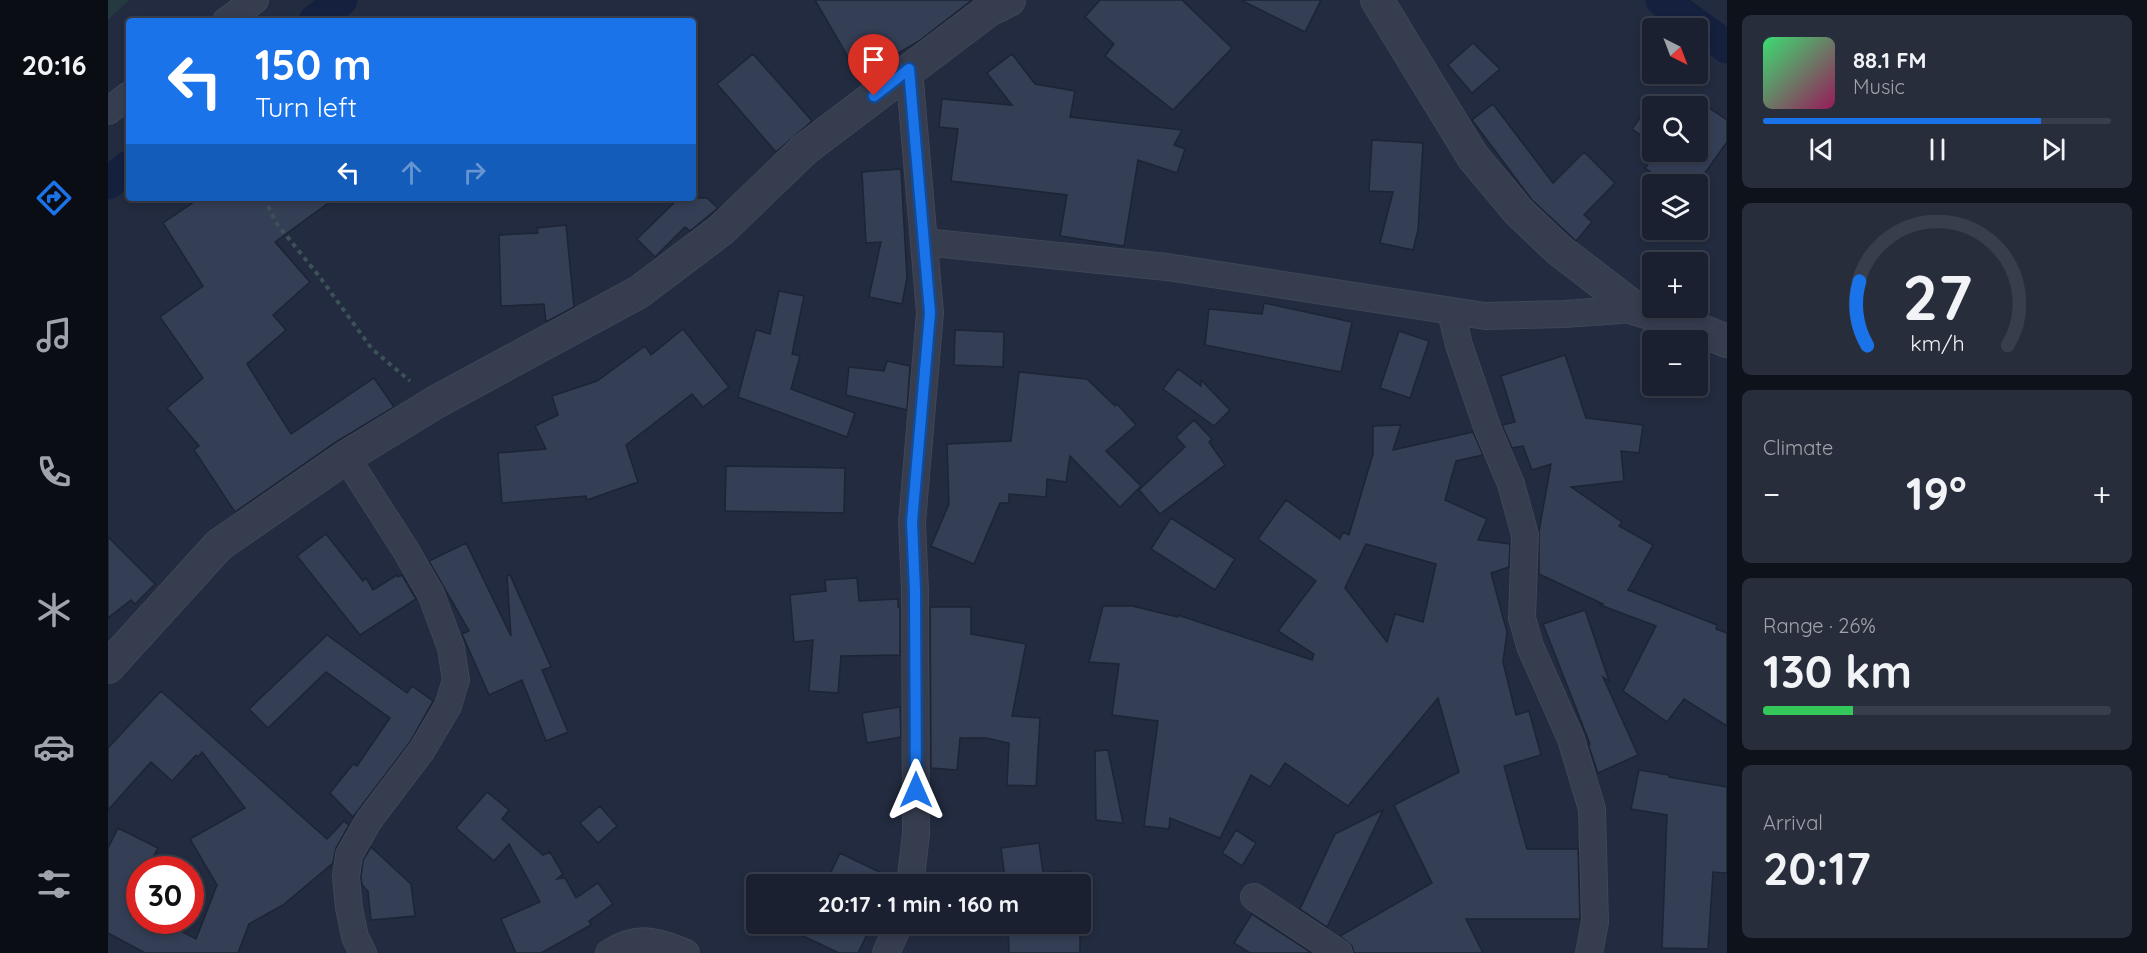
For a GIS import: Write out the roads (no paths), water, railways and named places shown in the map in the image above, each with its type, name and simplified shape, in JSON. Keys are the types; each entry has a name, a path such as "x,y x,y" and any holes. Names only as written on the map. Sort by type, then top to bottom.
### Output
{"street":[{"path":"230,18 255,0"},
{"path":"108,667 219,545 346,458 436,402 639,292 722,230 805,150 989,10 1010,0"},
{"path":"1377,0 1473,157 1519,212 1559,250 1636,309"},
{"path":"909,69 930,313 912,522 915,602 916,834 911,874"},
{"path":"108,111 126,96"},
{"path":"924,242 1167,267 1485,316 1636,309 1680,322 1727,341"},
{"path":"1451,312 1459,345 1487,427 1511,484 1525,535 1522,618 1530,646 1571,740 1592,809 1595,922 1589,953"},
{"path":"346,458 405,549 431,594 451,648 456,680 448,706 422,750 369,820 349,855 346,877 349,908 355,937 363,953"},
{"path":"1254,897 1339,953"},
{"path":"886,953 895,934"},
{"path":"609,953 623,944 645,940 666,944 686,953"}],"waterway":[{"path":"319,18 341,0"},
{"path":"1662,0 1727,47"},
{"path":"108,183 126,169"}]}
